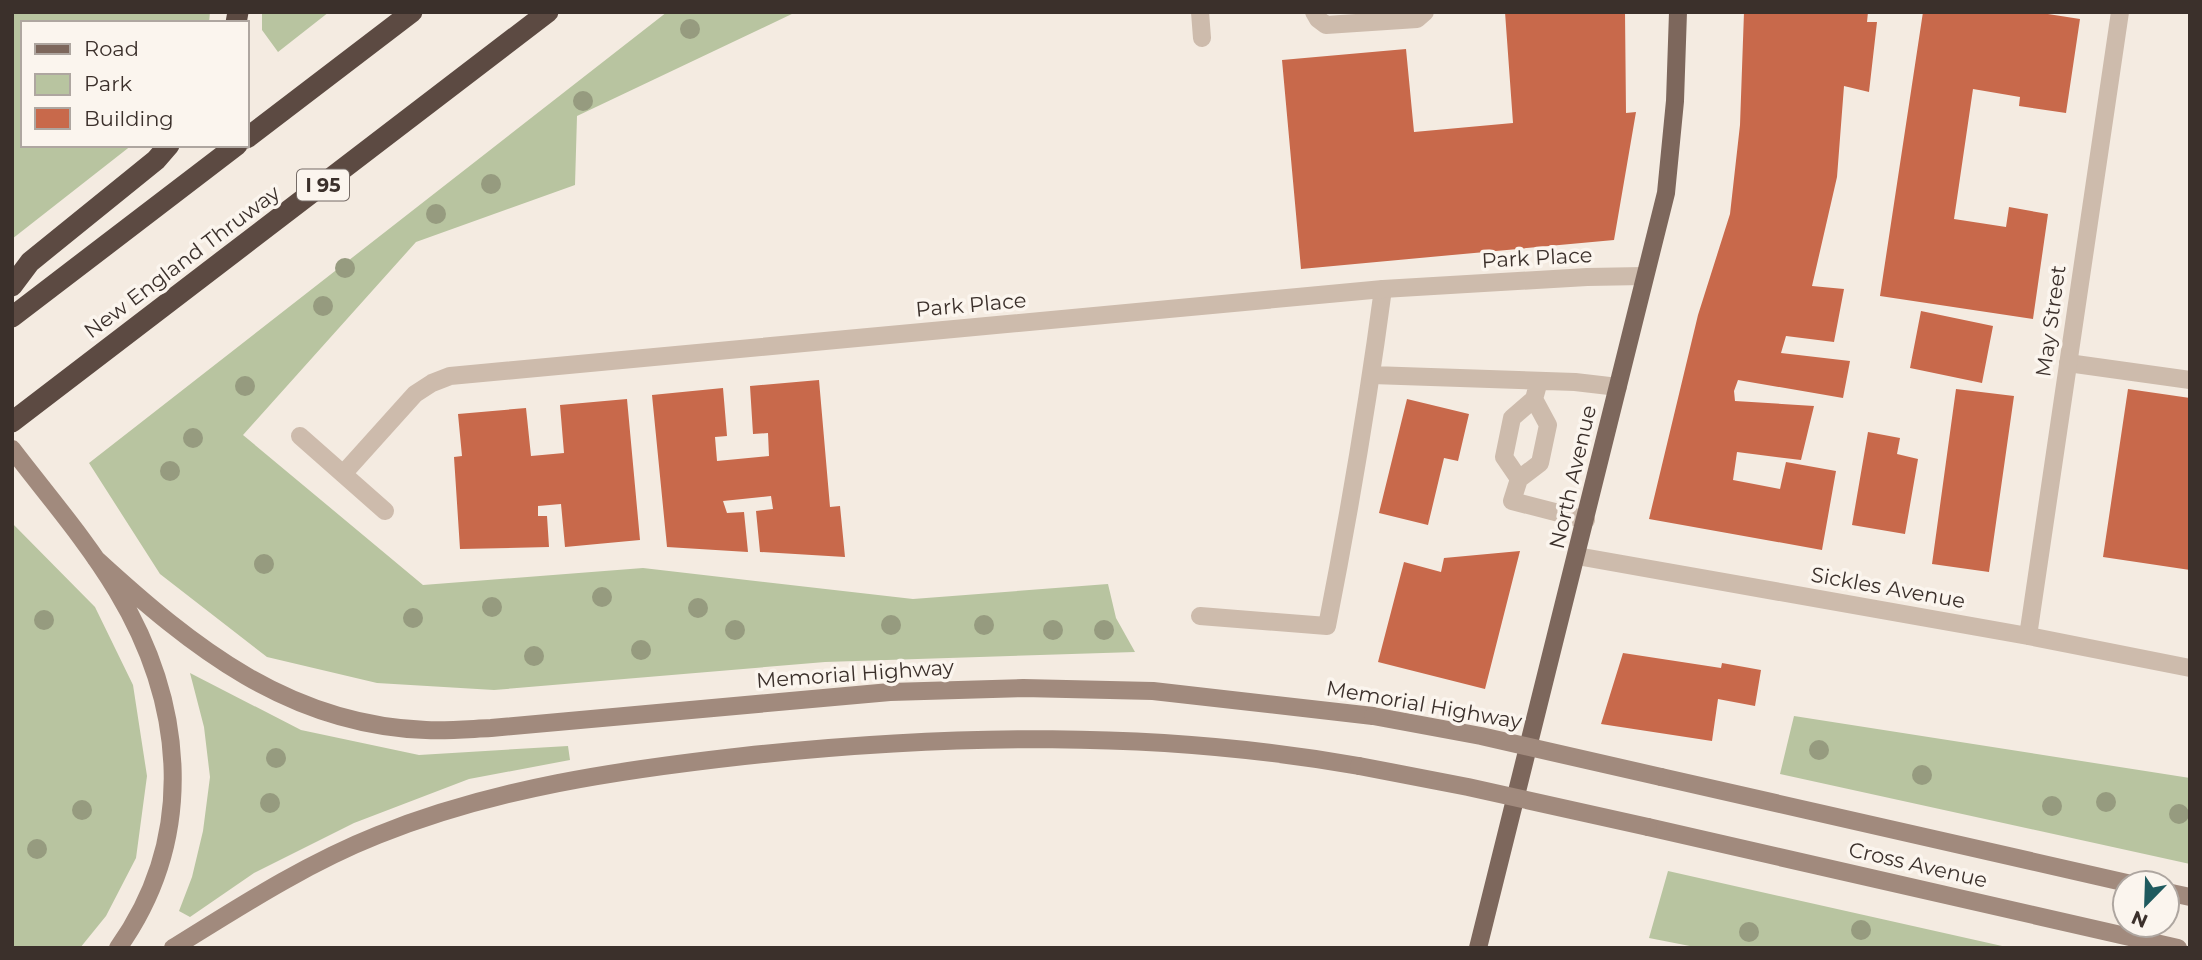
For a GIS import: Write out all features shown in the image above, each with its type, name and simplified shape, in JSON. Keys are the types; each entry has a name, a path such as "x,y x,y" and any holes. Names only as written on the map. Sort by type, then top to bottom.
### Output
{"highway":[{"path":"248,137 412,12"},
{"name":"New England Thruway","path":"12,422 548,12"},
{"path":"12,286 30,262 156,160 167,147"},
{"path":"12,317 234,147"}],"main road":[{"name":"North Avenue","path":"1478,948 1666,194 1675,101 1678,12"},
{"path":"12,449 118,592 150,660 162,691 170,725 174,761 168,832 159,867 146,900 118,948"},
{"name":"Memorial Highway","path":"96,559 185,636 245,677 312,707 347,719 387,726 425,730 491,728 890,692 1023,688 1153,691 1373,716 1661,777"},
{"name":"Cross Avenue","path":"173,948 308,867 376,835 511,792 652,766 792,751 897,742 1056,739 1200,746 1359,766 1648,827 2178,948"},
{"name":"Cross Avenue","path":"1661,777 2111,879"}],"street":[{"path":"1200,12 1202,38"},
{"path":"1314,12 1326,25 1417,19 1425,12"},
{"name":"May Street","path":"2028,636 2120,12"},
{"name":"Park Place","path":"343,474 415,394 450,376 1383,289 1644,276"},
{"path":"1200,616 1327,626 1372,376 1383,289"},
{"path":"2068,363 2190,380"},
{"path":"1372,376 1539,381 1618,387"},
{"path":"1519,479 1504,457 1512,418 1534,399 1539,381"},
{"path":"1534,399 1548,425 1540,463 1519,479 1512,501 1586,520"},
{"path":"299,436 385,511"},
{"name":"Sickles Avenue","path":"1577,556 2028,636 2190,668"}],"green space":[{"path":"12,12 210,12 209,21 21,21 21,147 129,147 12,239"},
{"path":"262,12 329,12 278,52 262,30"},
{"path":"667,12 796,12 577,116 575,185 416,242 243,435 423,585 643,568 913,599 1108,584 1116,618 1135,652 825,662 494,690 377,683 267,657 160,574 89,463"},
{"path":"12,523 95,607 133,685 147,776 136,858 106,916 80,948 12,948"},
{"path":"190,673 301,730 419,755 568,746 570,760 469,779 354,823 254,873 190,917 179,911 192,877 203,831 210,777 204,727"},
{"path":"1794,716 2190,778 2190,864 1780,774"},
{"path":"1668,871 2011,948 1700,948 1649,938"}],"building":[{"path":"1505,12 1625,12 1626,113 1636,112 1614,240 1301,269 1282,60 1406,49 1414,132 1513,123"},
{"path":"1744,12 1868,12 1867,22 1877,22 1869,92 1844,86 1837,177 1812,286 1844,289 1834,342 1786,336 1781,353 1850,361 1843,398 1738,380 1734,391 1735,401 1814,406 1801,460 1737,452 1733,480 1780,489 1786,462 1836,471 1822,550 1649,519 1698,315 1730,214 1740,125"},
{"path":"1923,12 2035,12 2080,19 2066,113 2019,106 2020,97 1973,89 1954,219 2006,227 2009,207 2048,214 2033,319 1880,296"},
{"path":"1921,311 1993,326 1982,383 1910,368"},
{"path":"819,380 830,507 840,506 845,557 760,552 756,511 773,509 771,496 723,501 727,513 744,512 748,552 667,547 652,395 723,388 727,436 715,437 717,461 769,456 768,433 753,434 750,386"},
{"path":"1956,389 2014,396 1989,572 1932,564"},
{"path":"2128,389 2190,398 2190,570 2103,557"},
{"path":"627,399 640,540 565,547 561,504 538,506 538,516 547,516 549,547 460,549 454,457 462,456 458,414 526,408 531,456 564,453 560,405"},
{"path":"1407,399 1469,414 1458,461 1444,458 1428,525 1379,513"},
{"path":"1868,432 1900,438 1897,454 1918,459 1905,534 1852,525"},
{"path":"1520,551 1485,689 1378,662 1404,562 1441,572 1444,558"},
{"path":"1623,653 1721,668 1722,663 1761,670 1755,706 1718,699 1712,741 1601,724"}]}
